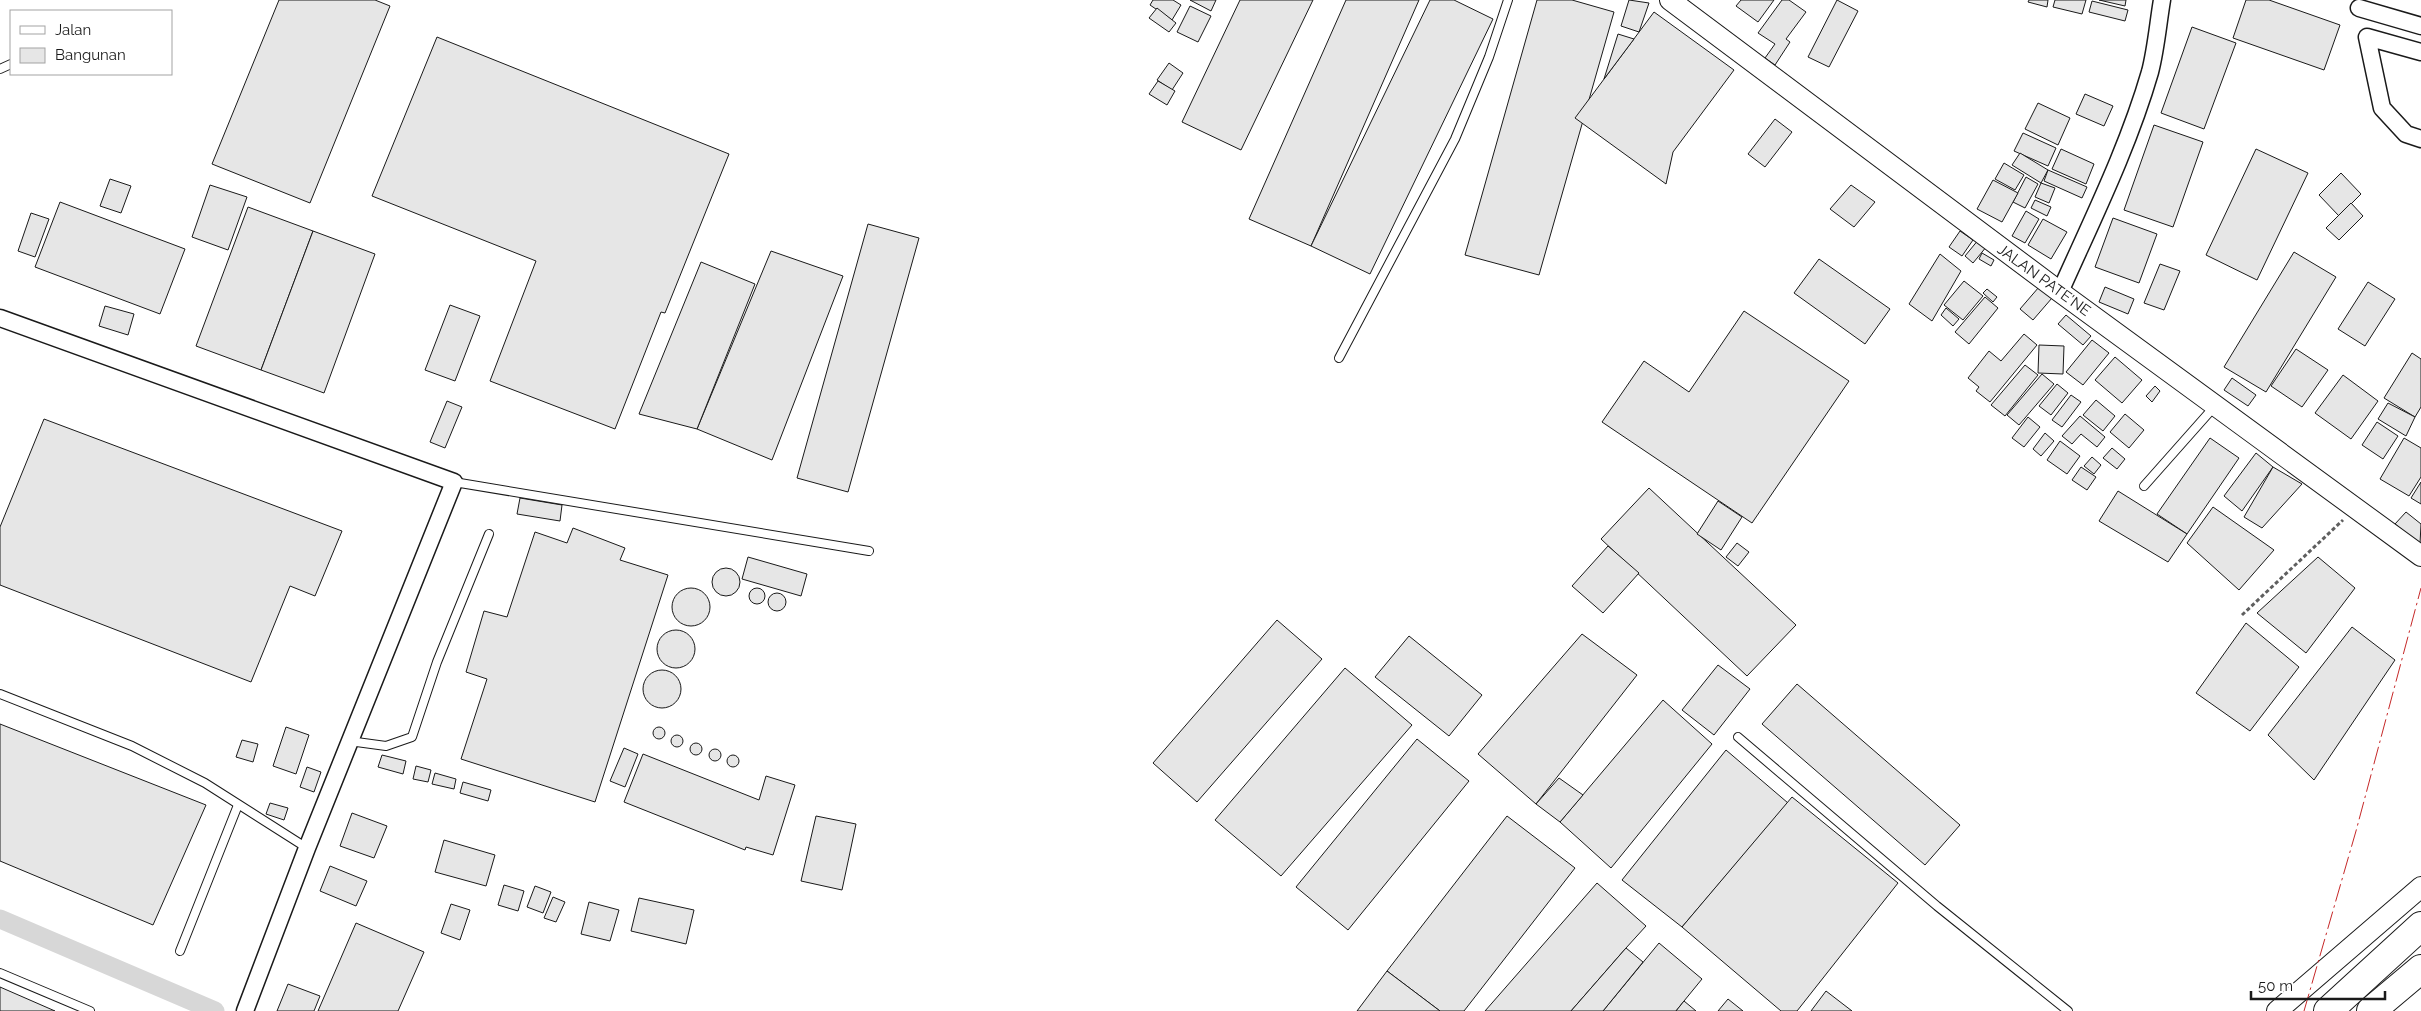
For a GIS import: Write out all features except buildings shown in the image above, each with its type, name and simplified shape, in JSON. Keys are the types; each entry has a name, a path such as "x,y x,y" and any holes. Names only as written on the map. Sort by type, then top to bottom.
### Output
{"highway":[{"path":"2328,1011 2421,926"},
{"path":"2371,1011 2421,969"}],"street":[{"name":"JALAN PATE'NE","path":"1670,0 2060,292 2421,556"},
{"path":"2060,292 2112,176 2141,98 2150,71 2162,0"},
{"path":"2359,8 2421,26"},
{"path":"2421,52 2367,36 2382,108 2406,134 2421,139"},
{"path":"0,318 454,482 306,848 246,1010"},
{"path":"2277,1011 2421,887"}],"lane":[{"path":"1339,358 1455,139 1489,58 1508,0"},
{"path":"2144,486 2216,406"},
{"path":"454,482 869,551"},
{"path":"349,741 386,746 412,737 438,662 489,534"},
{"path":"0,694 132,746 205,783 306,848"},
{"path":"1738,737 1938,906 2068,1011"},
{"path":"180,951 238,805"},
{"path":"0,973 90,1011"}],"path":[{"path":"2242,615 2356,508"}],"waterway":[{"path":"0,919 215,1011"}],"power":[{"path":"2304,1011 2356,831 2421,588"}]}
